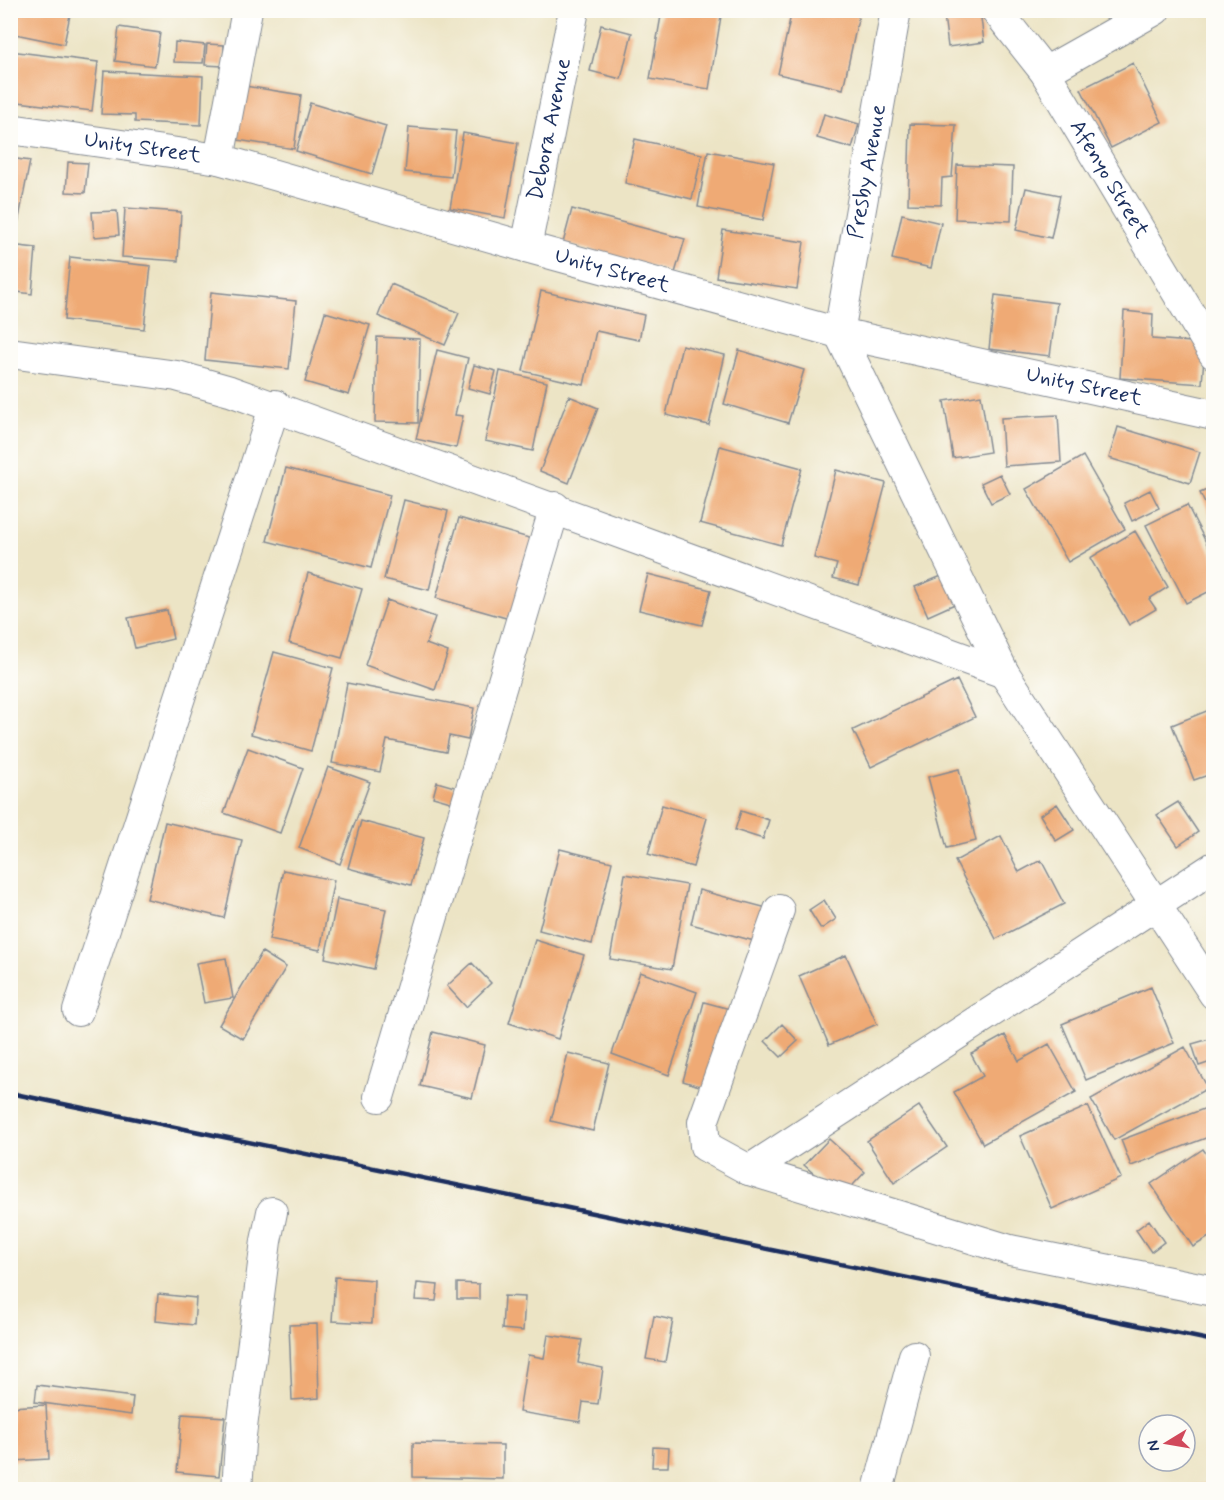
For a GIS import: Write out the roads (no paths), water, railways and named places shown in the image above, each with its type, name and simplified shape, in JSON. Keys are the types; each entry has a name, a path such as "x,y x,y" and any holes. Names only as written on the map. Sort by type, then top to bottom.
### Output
{"street":[{"path":"219,159 247,10"},
{"name":"Debora Avenue","path":"526,248 574,10"},
{"name":"Presby Avenue","path":"838,333 896,10"},
{"name":"Afenyo Street","path":"996,10 1045,72 1214,354"},
{"path":"1045,72 1155,10"},
{"name":"Unity Street","path":"10,129 219,159 526,248 838,333 1214,415"},
{"path":"838,333 1004,673 1154,906 1214,994"},
{"path":"10,353 177,376 275,405 1004,673"},
{"path":"78,1011 275,405"},
{"path":"379,1097 555,507"},
{"path":"749,1170 1214,867"},
{"path":"779,910 703,1122 705,1146 749,1170 1010,1250 1214,1291"},
{"path":"237,1490 241,1431 266,1241 272,1212"},
{"path":"878,1490 914,1356"}],"railway":[{"path":"10,1093 1214,1341"}]}
